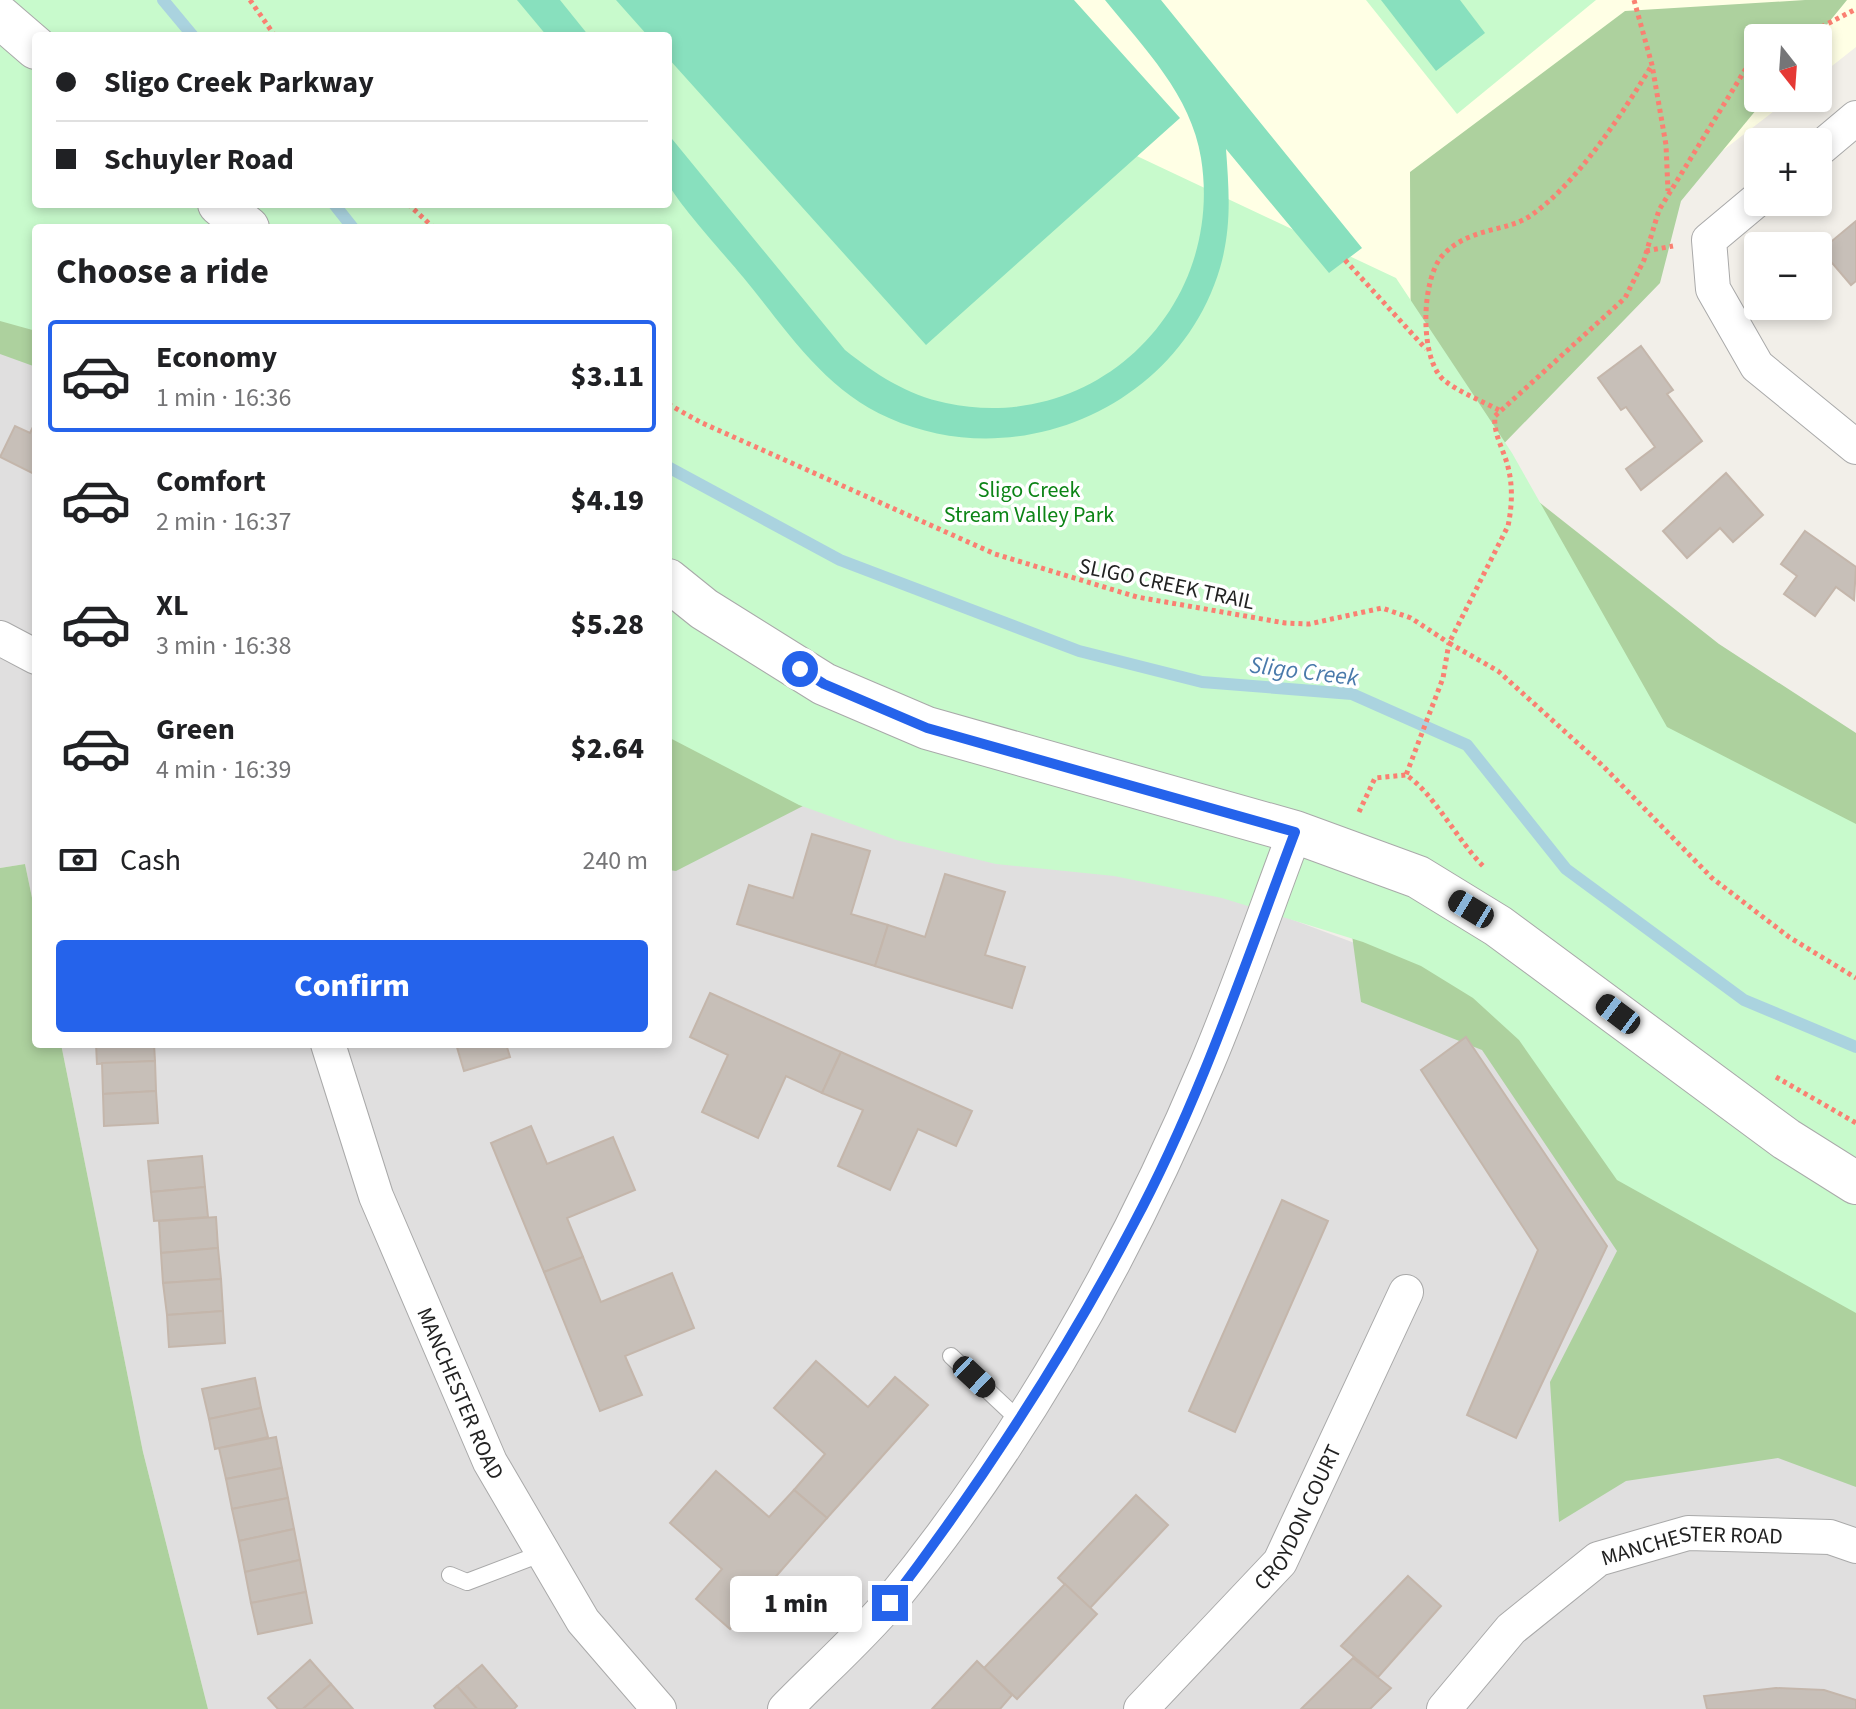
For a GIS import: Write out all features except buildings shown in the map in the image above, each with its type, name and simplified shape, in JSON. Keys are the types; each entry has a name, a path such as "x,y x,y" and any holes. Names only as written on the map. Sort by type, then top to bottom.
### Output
{"street":[{"path":"0,17 32,45"},
{"path":"1832,138 1856,118"},
{"path":"224,208 243,224"},
{"path":"1744,211 1709,240 1713,289 1757,366 1856,447"},
{"path":"672,583 704,609 824,684 927,728 1295,832 1418,877 1498,926 1786,1139 1856,1183"},
{"path":"0,638 32,655"},
{"path":"785,1709 890,1603 979,1484 1134,1223 1207,1064 1295,832"},
{"name":"MANCHESTER ROAD","path":"329,1048 376,1196 490,1462 583,1621 659,1709"},
{"name":"CROYDON COURT","path":"1141,1709 1280,1562 1406,1292"},
{"name":"MANCHESTER ROAD","path":"1444,1709 1446,1702 1511,1629 1598,1559 1688,1533 1830,1537 1856,1546"}],"lane":[{"path":"951,1356 1019,1420"},
{"path":"450,1575 467,1582 543,1553"}],"path":[{"path":"250,0 272,32"},
{"path":"1634,0 1652,65 1666,145 1668,193"},
{"path":"1827,24 1856,9"},
{"path":"1427,350 1426,301 1441,256 1480,230 1528,218 1554,195 1618,121 1652,65"},
{"path":"1354,824 1375,778 1406,775 1443,678 1449,643 1508,526 1511,510 1509,469 1494,422 1499,410 1625,298 1644,260 1652,227 1668,193 1695,155 1744,73"},
{"path":"412,208 430,224"},
{"path":"1345,260 1427,350 1443,380 1499,410"},
{"name":"SLIGO CREEK TRAIL","path":"672,406 927,525 995,554 1068,578 1137,597 1285,623 1309,624 1382,608 1411,618 1498,671 1603,766 1712,878 1789,937 1856,978"}],"shaded area":[{"path":"945,0 1856,0 1856,47 1832,66 1832,24 1744,24 1744,112 1773,112 1752,128 1744,128 1744,134 1451,360 969,77"},
{"path":"0,244 32,262 32,898 25,864 0,868"},
{"path":"672,687 1461,983 1856,1410 1856,1709 208,1709 143,1452 62,1048 672,1048"}],"green space":[{"name":"Sligo Creek Stream Valley Park","path":"0,0 945,0 969,77 1396,278 1512,453 1667,727 1856,824 1856,1313 1617,1180 1519,1040 1473,998 1421,966 1363,942 1222,898 1114,876 996,864 896,840 799,805 672,739 672,224 32,224 32,330 0,321"},
{"path":"517,0 560,0 586,32 544,32"},
{"path":"616,0 1074,0 1180,118 926,345 672,62 672,32 644,32"},
{"path":"1105,0 1161,0 1362,248 1329,273 1226,149 1229,194 1226,238 1220,268 1199,316 1169,358 1132,391 1088,416 1040,432 990,438 939,434 889,418 866,406 826,375 791,337 672,189 672,139 845,350 892,382 918,395 946,403 1001,408 1052,399 1098,379 1138,349 1170,310 1192,264 1203,213 1201,158 1187,113 1150,54"},
{"path":"1366,0 1596,0 1457,114"},
{"path":"1381,0 1460,0 1485,33 1436,71"},
{"path":"1847,0 1827,24 1744,24 1744,112 1754,112 1681,201 1660,283 1487,461 1719,644 1856,733 1856,1020 672,295 1411,402 1410,172 1625,11"},
{"path":"0,163 32,199 32,208 36,208 36,224 32,224 32,366 0,354"},
{"path":"672,636 844,785 672,870"},
{"path":"25,864 32,898 32,1048 62,1048 143,1452 208,1709 0,1709 0,868"},
{"path":"1345,883 1856,1214 1856,1487 1778,1458 1626,1481 1559,1522 1550,1382 1617,1251 1482,1050 1361,1002"}],"waterway":[{"name":"Sligo Creek","path":"163,0 190,32"},
{"name":"Sligo Creek","path":"337,208 350,224"},
{"name":"Sligo Creek","path":"672,469 840,560 1079,651 1202,682 1352,694 1467,745 1566,869 1744,1000 1856,1047"}],"route":[{"path":"800,669 824,684 927,728 1295,832 1207,1064 1134,1223 1056,1362 979,1484 890,1603"}]}
